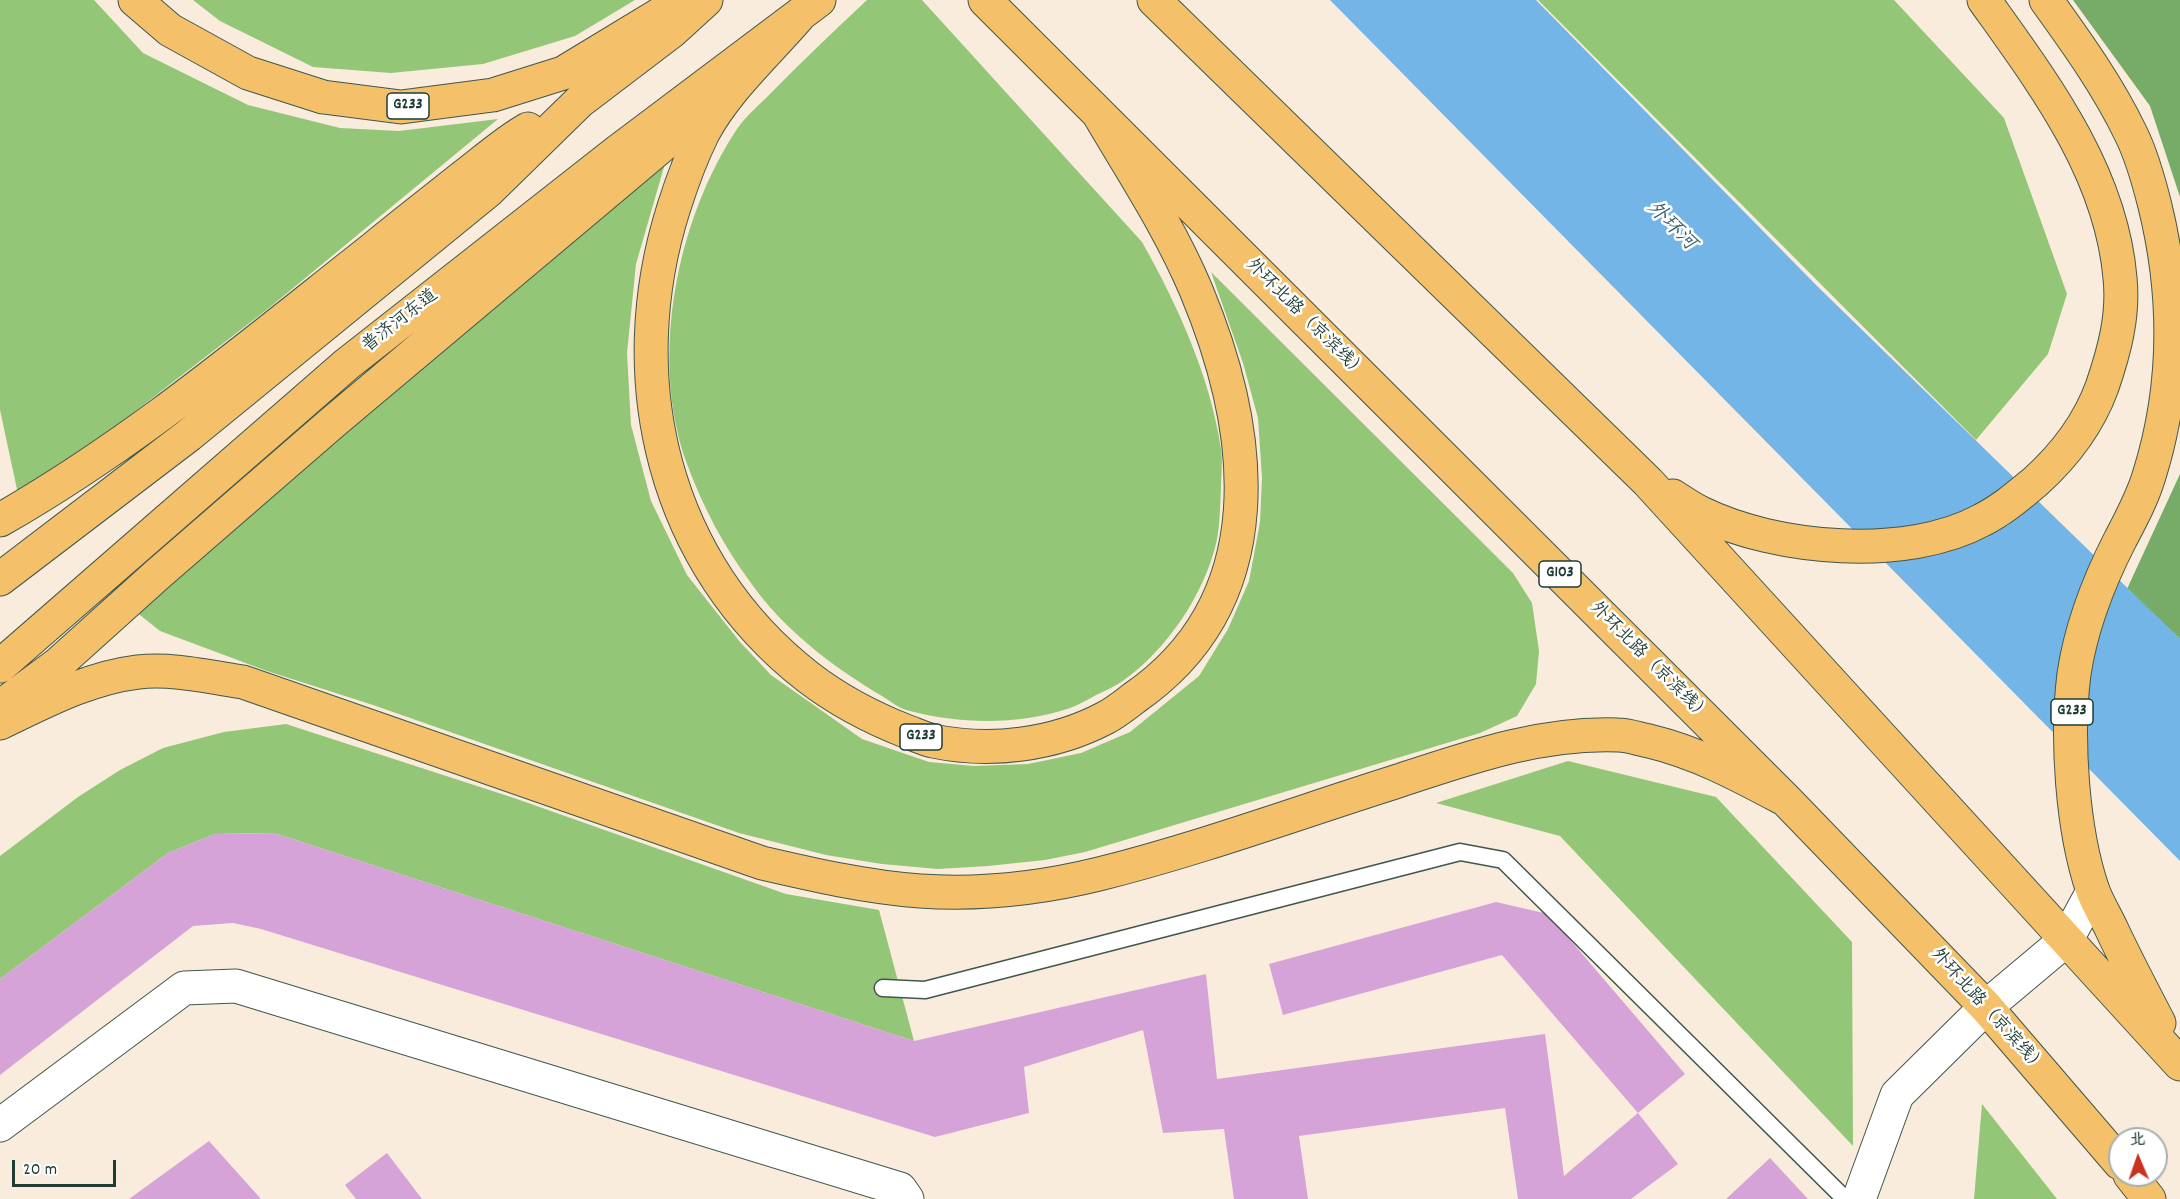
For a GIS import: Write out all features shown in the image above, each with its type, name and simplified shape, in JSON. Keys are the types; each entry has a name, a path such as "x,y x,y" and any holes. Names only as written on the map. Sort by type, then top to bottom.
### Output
{"highway":[{"name":"G233","path":"135,0 170,30 248,73 323,97 401,107 493,95 563,73 684,0"},
{"path":"0,579 189,435 488,191 580,101 672,32 706,0"},
{"name":"外环北路（京滨线）","path":"985,0 1786,800 1986,1007 2108,1149"},
{"path":"1154,0 1648,482 2180,1063"},
{"path":"1648,482 1702,513 1749,531 1798,542 1896,546 1936,538 1980,521 2010,503 2048,470 2074,442 2096,403 2114,354 2120,313 2121,280 2118,258 2104,203 2086,159 2047,87 1984,0"},
{"name":"G233","path":"2046,0 2086,54 2132,135 2148,178 2168,267 2172,352 2167,400 2149,477 2135,514 2097,588 2080,644 2074,676 2071,728 2073,789 2080,836 2093,891 2180,1063"},
{"name":"G233","path":"809,9 725,100 709,124 688,168 676,201 663,243 654,291 651,331 650,378 659,436 670,480 690,529 711,570 761,635 792,665 832,695 877,720 932,741 996,747 1053,739 1106,718 1152,686 1188,652 1215,610 1238,538 1242,491 1241,457 1226,379 1211,332 1196,290 1175,247 1098,113"},
{"path":"0,707 58,664 332,423 689,123 809,9"},
{"name":"普济河东道","path":"0,666 347,364 617,152 809,9"},
{"path":"0,520 93,463 150,423 223,369 517,136 580,101"},
{"path":"0,723 87,683 139,672 191,674 243,682 762,863 819,876 920,891 970,892 1037,885 1098,874 1503,747 1568,736 1620,735 1669,746 1718,764 1786,800"},
{"path":"2140,1187 2149,1199"}],"street":[{"path":"1859,1199 1897,1095 1986,1007 2067,939 2093,891"},
{"path":"0,1125 184,988 236,986 900,1189 907,1199"}],"lane":[{"path":"883,988 925,990 1460,852 1503,860 1845,1199"}],"green space":[{"path":"0,0 94,0 143,53 248,105 340,128 399,131 498,119 269,308 125,419 18,494 0,410"},
{"path":"193,0 635,0 575,36 483,64 391,73 313,67 220,21"},
{"path":"867,0 922,0 1142,242 1180,316 1209,395 1222,459 1216,544 1202,583 1193,602 1169,637 1140,667 1114,686 1067,709 1029,718 989,721 929,715 903,709 846,673 794,632 751,583 715,526 687,464 676,423 670,380 670,336 675,292 684,248 698,205 716,166 737,129 748,115"},
{"path":"1538,0 1894,0 2004,118 2067,294 2048,354 1976,440"},
{"path":"2073,0 2180,0 2180,197 2150,106"},
{"path":"666,160 636,264 627,353 631,425 651,501 687,575 740,642 771,675 862,739 929,762 974,766 1028,764 1081,753 1130,732 1199,676 1228,629 1249,581 1260,522 1262,478 1258,418 1243,363 1211,272 1513,573 1532,603 1539,651 1536,684 1517,716 1480,733 1085,852 1045,860 938,869 882,864 826,855 739,833 373,705 267,671 160,631 135,611"},
{"path":"2180,474 2180,639 2127,589"},
{"path":"286,724 514,798 786,894 879,910 914,1041 274,833 215,834 168,853 0,979 0,856 78,797 120,770 163,748 224,732"},
{"path":"1568,761 1716,797 1852,942 1853,1146 1560,836 1436,803"},
{"path":"1982,1104 2057,1199 1974,1199"}],"water":[{"name":"外环河","path":"1330,0 1536,0 1817,286 2180,639 2180,861"}],"building":[{"path":"274,833 914,1041 1206,974 1217,1079 1545,1034 1564,1176 1638,1113 1678,1164 1631,1199 1518,1199 1505,1108 1299,1136 1308,1199 1234,1199 1224,1129 1163,1133 1143,1030 1024,1067 1029,1113 935,1137 261,929 233,923 193,926 0,1075 0,979 168,853 215,834"},
{"path":"1496,902 1548,914 1685,1074 1638,1113 1502,955 1283,1015 1269,964"},
{"path":"209,1141 261,1199 129,1199"},
{"path":"387,1153 422,1199 356,1199 345,1185"},
{"path":"1770,1158 1808,1199 1726,1199"}]}
